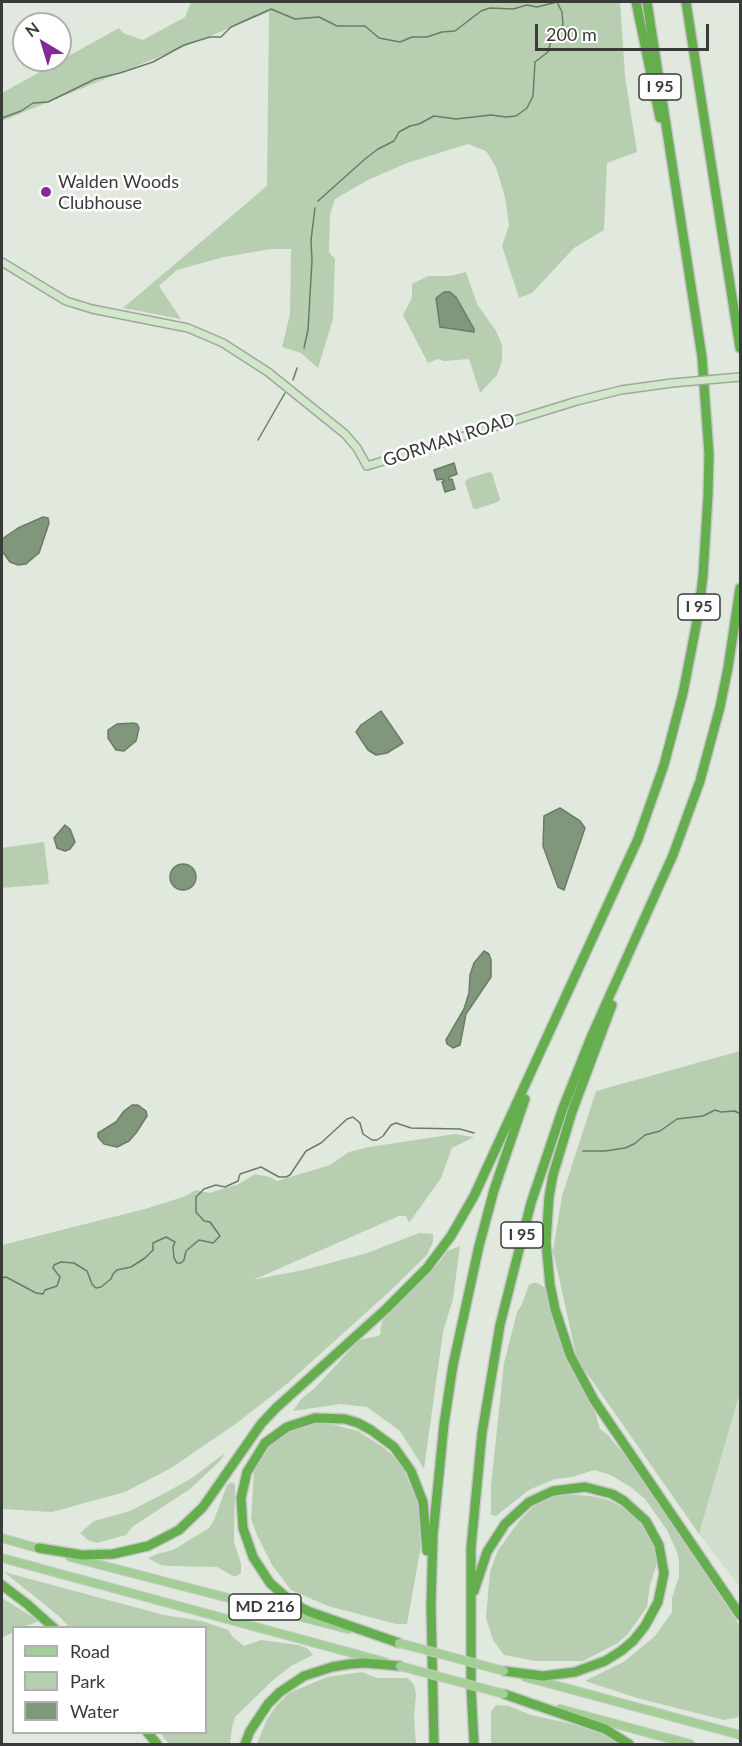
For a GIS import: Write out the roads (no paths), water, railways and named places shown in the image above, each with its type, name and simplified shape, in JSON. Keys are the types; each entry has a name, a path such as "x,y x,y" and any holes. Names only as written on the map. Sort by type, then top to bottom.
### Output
{"highway":[{"path":"636,2 658,111 674,172"},
{"name":"I 95","path":"432,1744 431,1605 438,1482 453,1365 465,1306 482,1234 527,1091 556,1019 622,877 653,797 683,693 698,616 708,495 706,399 696,309 646,2"},
{"name":"I 95","path":"686,2 741,348"},
{"name":"I 95","path":"474,1744 471,1688 472,1538 482,1432 500,1325 531,1203 563,1108 592,1035 673,855 710,746 728,668 741,588"},
{"path":"639,931 572,1112 555,1167 549,1197 547,1232 550,1285 562,1332 580,1377 637,1465 741,1615"},
{"path":"39,1548 99,1556 131,1551 161,1540 179,1530 192,1519 213,1494 249,1440 276,1408 386,1309 439,1253 474,1196 556,1019"},
{"path":"399,1643 327,1619 302,1608 280,1593 260,1570 246,1542 241,1498 247,1472 265,1443 287,1426 301,1421 328,1417 358,1423 394,1447 411,1471 423,1502 431,1605"},
{"path":"472,1596 487,1552 505,1524 529,1502 553,1491 585,1487 612,1494 624,1501 646,1521 659,1545 664,1573 658,1602 645,1626 621,1651 605,1661 575,1672 543,1676 504,1671"},
{"path":"2,1585 52,1626"},
{"path":"245,1744 250,1731 268,1704 280,1692 304,1676 350,1664 400,1666"},
{"path":"504,1694 605,1729 630,1744"}],"main road":[{"name":"MD 216","path":"2,1538 741,1735"},
{"name":"MD 216","path":"2,1558 690,1744"}],"street":[{"name":"GORMAN ROAD","path":"2,262 66,301 92,309 188,328 223,343 268,372 327,419 353,442 367,466 577,401 621,390 741,377"}],"water":[{"path":"444,292 450,292 456,297 474,332 440,327 436,298"},
{"path":"454,463 457,474 449,477 449,480 452,479 455,489 445,492 443,479 437,480 434,470"},
{"path":"43,517 48,518 49,523 39,553 26,564 18,565 10,562 2,551 2,539 18,528"},
{"path":"381,711 403,743 387,753 376,755 368,750 356,732 361,725"},
{"path":"133,723 139,728 136,741 124,751 116,750 108,738 108,730 117,724"},
{"path":"560,808 580,821 585,828 564,890 558,887 543,846 544,816"},
{"path":"65,825 70,829 75,842 70,849 65,851 57,848 54,838"},
{"path":"183,864 192,868 196,877 192,886 183,890 174,886 170,877 174,868"},
{"path":"484,951 489,954 491,960 491,977 466,1014 460,1045 453,1048 447,1044 446,1040 464,1009 474,963"},
{"path":"132,1105 138,1105 146,1111 147,1116 136,1133 129,1141 117,1147 104,1144 98,1137 98,1133 116,1122"}],"waterway":[{"path":"2,118 21,111 33,103 48,102 95,79 153,62 184,45 210,37 221,37 231,27 271,9 295,19 319,17 337,26 365,26 379,38 400,42 412,37 427,37 455,31 481,11 490,8 513,9 527,5 537,7 557,2"},
{"path":"318,201 365,159 394,141 399,132 410,126 434,116 456,119 491,115 506,117 516,116 527,108 533,96 535,62 548,52 553,34 563,25 562,12 557,2"},
{"path":"578,2 592,2"},
{"path":"304,348 308,330 311,240 315,208"},
{"path":"293,380 297,368"},
{"path":"258,440 285,393"},
{"path":"583,1151 625,1148 645,1135 660,1131 677,1119 703,1116 715,1110 735,1111 740,1114"},
{"path":"2,1278 6,1277 36,1293 43,1294 45,1290 57,1286 60,1277 53,1268 54,1265 61,1262 74,1263 87,1271 96,1288 101,1287 117,1270 131,1267 145,1258 153,1250 153,1243 166,1237 175,1242 174,1258 177,1263 181,1263 186,1251 199,1240 213,1243 220,1236 210,1222 204,1221 196,1212 196,1197 204,1189 216,1185 225,1187 238,1181 240,1174 261,1167 279,1177 286,1177 290,1175 306,1151 321,1143 347,1119 353,1117 360,1123 363,1134 372,1140 383,1136 391,1125 396,1123 411,1128 460,1129 474,1133"}],"place":[{"name":"Walden Woods Clubhouse","path":"46,192"}]}
